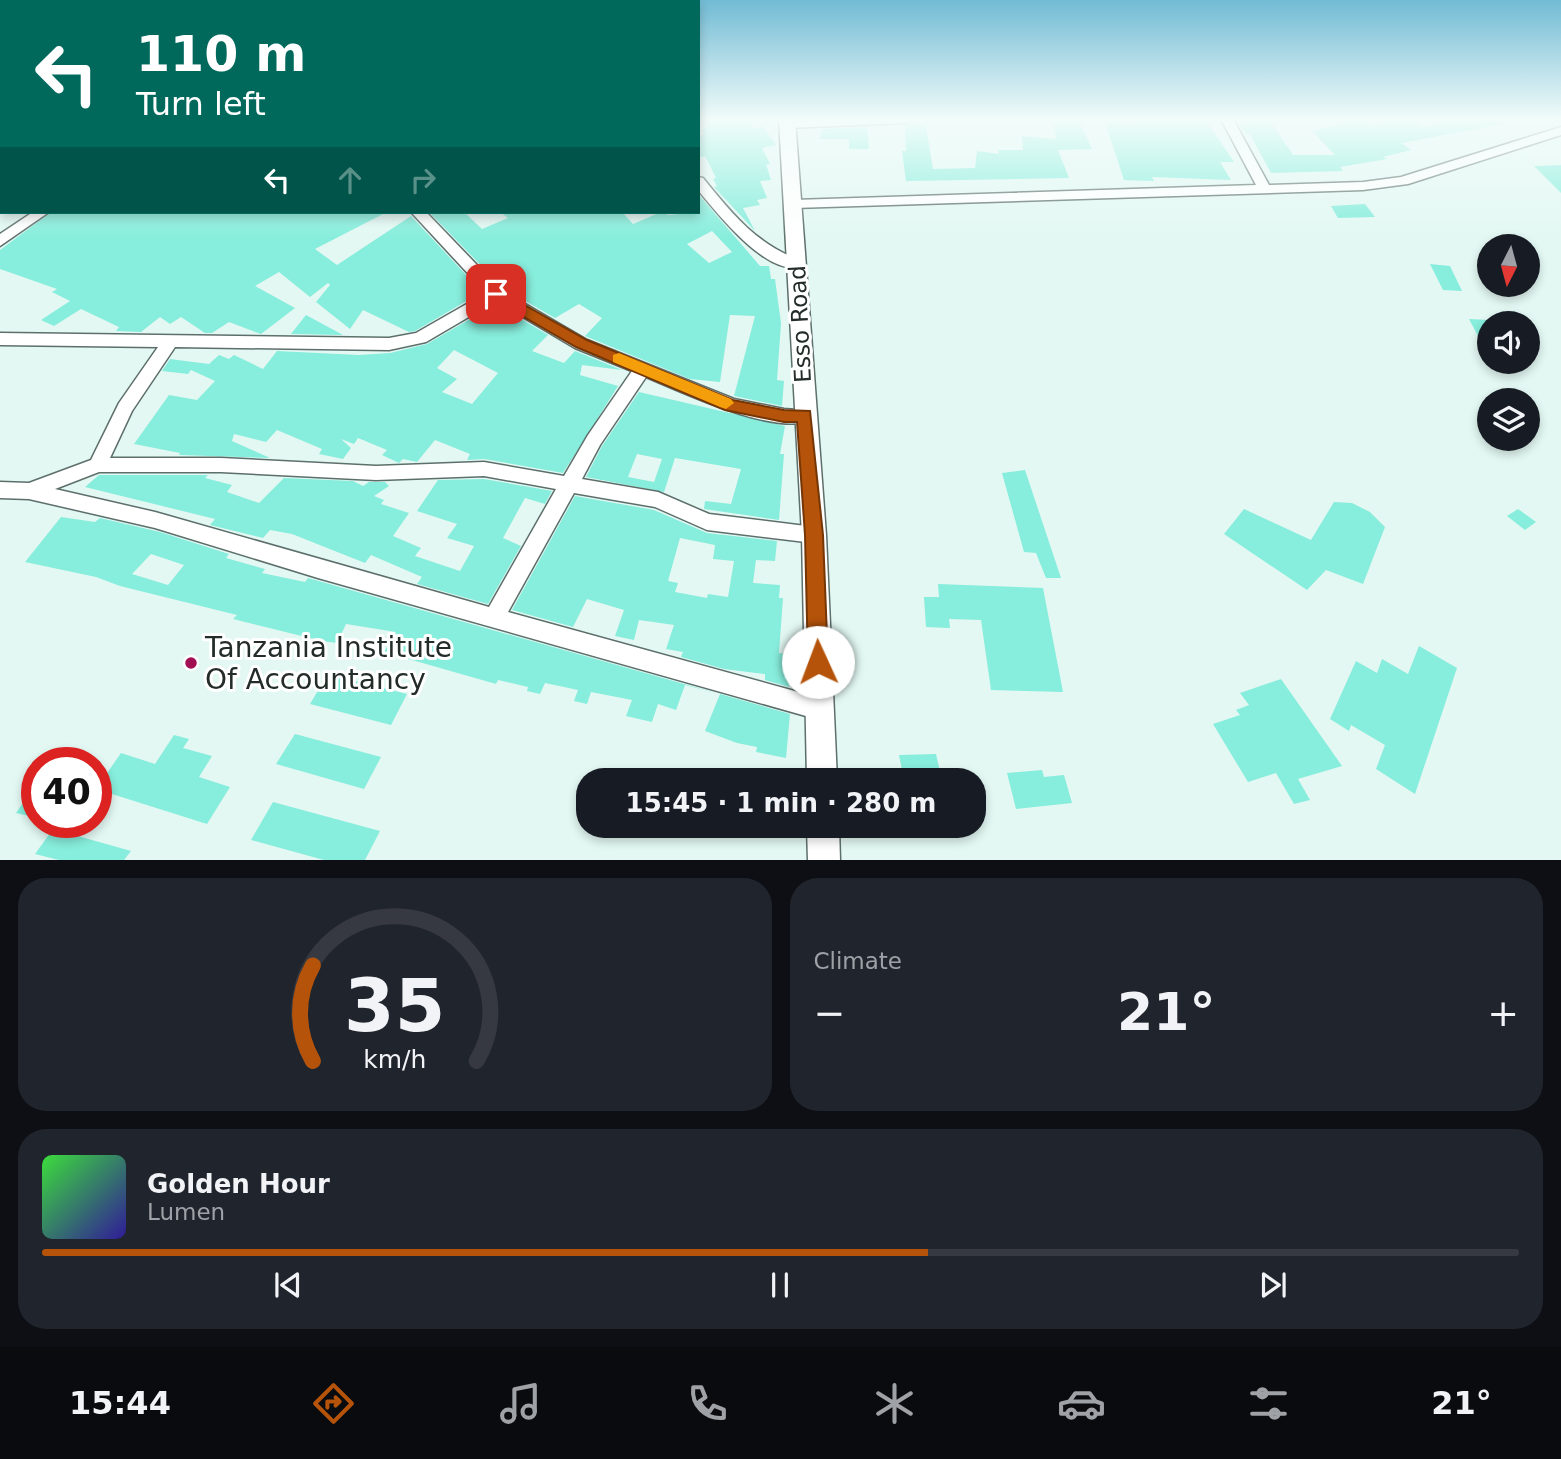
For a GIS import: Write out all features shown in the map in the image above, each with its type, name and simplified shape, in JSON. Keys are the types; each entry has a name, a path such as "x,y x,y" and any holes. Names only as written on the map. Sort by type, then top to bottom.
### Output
{"street":[{"name":"Esso Road","path":"790,159 804,416 814,535 822,768"},
{"path":"1248,159 1265,190"},
{"path":"794,204 1363,187 1403,181 1472,159"},
{"path":"700,183 748,241 764,253 797,264"},
{"path":"0,242 39,214"},
{"path":"420,214 496,294 582,344 731,405 784,416 804,416"},
{"path":"0,339 406,342 434,331 496,294"},
{"path":"98,464 125,408 170,342"},
{"path":"494,617 568,485 643,368"},
{"path":"29,491 98,464 233,465 376,473 484,469 658,500 720,525 814,535"},
{"path":"0,490 29,491 155,520 820,709"},
{"path":"823,838 824,860"}],"building":[{"path":"707,159 768,159 770,164 766,164 771,180 760,181 767,198 757,200 760,205 743,208 755,231 714,187 717,186 713,179 716,178"},
{"path":"903,159 931,159 933,169 975,168 976,159 1062,159 1069,178 906,181"},
{"path":"1117,159 1232,159 1234,162 1220,162 1231,180 1152,177 1154,181 1124,180"},
{"path":"1264,159 1386,159 1340,167 1343,171 1271,173"},
{"path":"1561,165 1561,193 1534,166"},
{"path":"700,196 760,266 769,266 771,279 775,279 781,323 777,380 784,381 782,406 734,396 755,316 730,315 720,382 690,379 585,336 602,318 579,304 555,318 503,288 431,214 466,214 482,229 508,218 503,214 624,214 633,224 656,214 700,214","holes":["712,231 732,252 709,263 687,244"]},
{"path":"1365,204 1375,217 1338,218 1331,206"},
{"path":"48,214 383,214 315,249 337,265 411,216 482,292 415,331 409,332 363,310 350,329 316,302 330,285 328,283 310,297 279,272 255,286 295,308 261,334 229,322 212,333 205,333 181,317 170,324 160,317 141,332 116,331 119,327 81,309 54,326 41,320 70,301 52,292 57,289 0,269 0,250"},
{"path":"1430,264 1450,266 1462,291 1443,290"},
{"path":"496,304 548,335 532,351 564,363 575,351 622,370 582,365 580,375 618,386 563,473 484,459 467,460 470,454 435,440 417,462 403,459 399,463 382,455 387,450 358,438 354,444 341,439 351,448 343,459 319,454 322,449 277,430 266,442 234,434 232,441 270,458 179,455 180,453 134,444 169,395 197,400 215,381 191,370 188,374 162,371 170,359 209,364 219,355 229,359 234,355 263,369 277,351 359,355 390,353 427,344","holes":["454,350 498,373 472,404 442,392 457,379 437,368"]},
{"path":"306,315 343,335 291,334"},
{"path":"1469,319 1477,319 1477,334"},
{"path":"639,392 785,426 780,454 784,454 779,520 704,509 705,501 731,504 741,469 675,458 664,492 586,477 602,446","holes":["637,454 662,459 654,482 628,477"]},
{"path":"1025,470 1061,578 1046,578 1036,553 1024,552 1002,473"},
{"path":"99,475 208,475 205,478 232,485 227,492 259,503 284,478 353,481 363,486 369,482 385,482 389,486 374,496 384,500 381,504 409,513 393,536 421,548 415,556 460,571 474,546 447,538 457,524 417,511 438,480 484,479 552,491 545,504 525,498 503,538 521,546 488,604 417,584 422,577 371,555 365,563 292,534 270,530 263,538 210,525 215,519 85,487"},
{"path":"575,496 654,510 707,533 777,541 775,561 756,560 753,583 780,585 779,598 783,598 779,653 799,656 795,684 789,683 789,687 765,680 765,674 724,669 681,657 683,652 666,649 674,625 639,620 634,640 615,636 624,610 587,599 573,627 512,610","holes":["680,538 715,545 713,559 734,561 728,597 708,594 707,598 675,592 678,583 668,581"]},
{"path":"1334,502 1352,503 1370,512 1385,527 1363,584 1326,570 1307,590 1224,534 1244,509 1311,540"},
{"path":"1518,509 1536,522 1525,530 1507,516"},
{"path":"61,517 95,522 100,518 160,532 229,554 226,558 265,569 262,573 305,582 308,578 716,693 685,685 676,710 658,704 652,722 626,716 632,700 591,692 587,704 574,701 578,690 545,683 540,694 527,691 528,687 498,680 496,684 384,652 396,632 346,624 337,643 322,641 233,619 237,615 120,586 96,577 25,562","holes":["151,554 184,565 168,585 132,574"]},
{"path":"938,584 1043,588 1063,692 991,690 981,620 949,619 950,628 926,627 924,597 939,597"},
{"path":"1419,646 1457,668 1415,794 1376,769 1385,745 1351,725 1349,731 1330,719 1356,661 1377,673 1382,659 1408,674"},
{"path":"328,674 407,694 391,725 310,704"},
{"path":"1281,679 1342,766 1298,779 1310,800 1294,804 1276,773 1248,782 1213,724 1240,715 1236,710 1249,705 1240,693"},
{"path":"720,694 790,714 786,758 756,752 757,747 705,731"},
{"path":"295,734 381,757 364,789 276,764"},
{"path":"174,735 189,739 183,748 212,756 199,777 230,787 207,824 112,794 112,766 121,753 155,764"},
{"path":"936,754 939,768 902,768 899,755"},
{"path":"1042,770 1044,777 1064,775 1072,803 1016,809 1007,773"},
{"path":"273,802 380,831 365,860 324,860 251,840"},
{"path":"47,838 85,838 131,851 124,860 59,860 35,854"}],"slow traffic":[{"path":"619,358 726,403"}],"place":[{"name":"Tanzania Institute Of Accountancy","path":"191,663"}],"route":[{"path":"496,294 582,344 692,390 761,413 804,416 814,535 818,662"}]}
